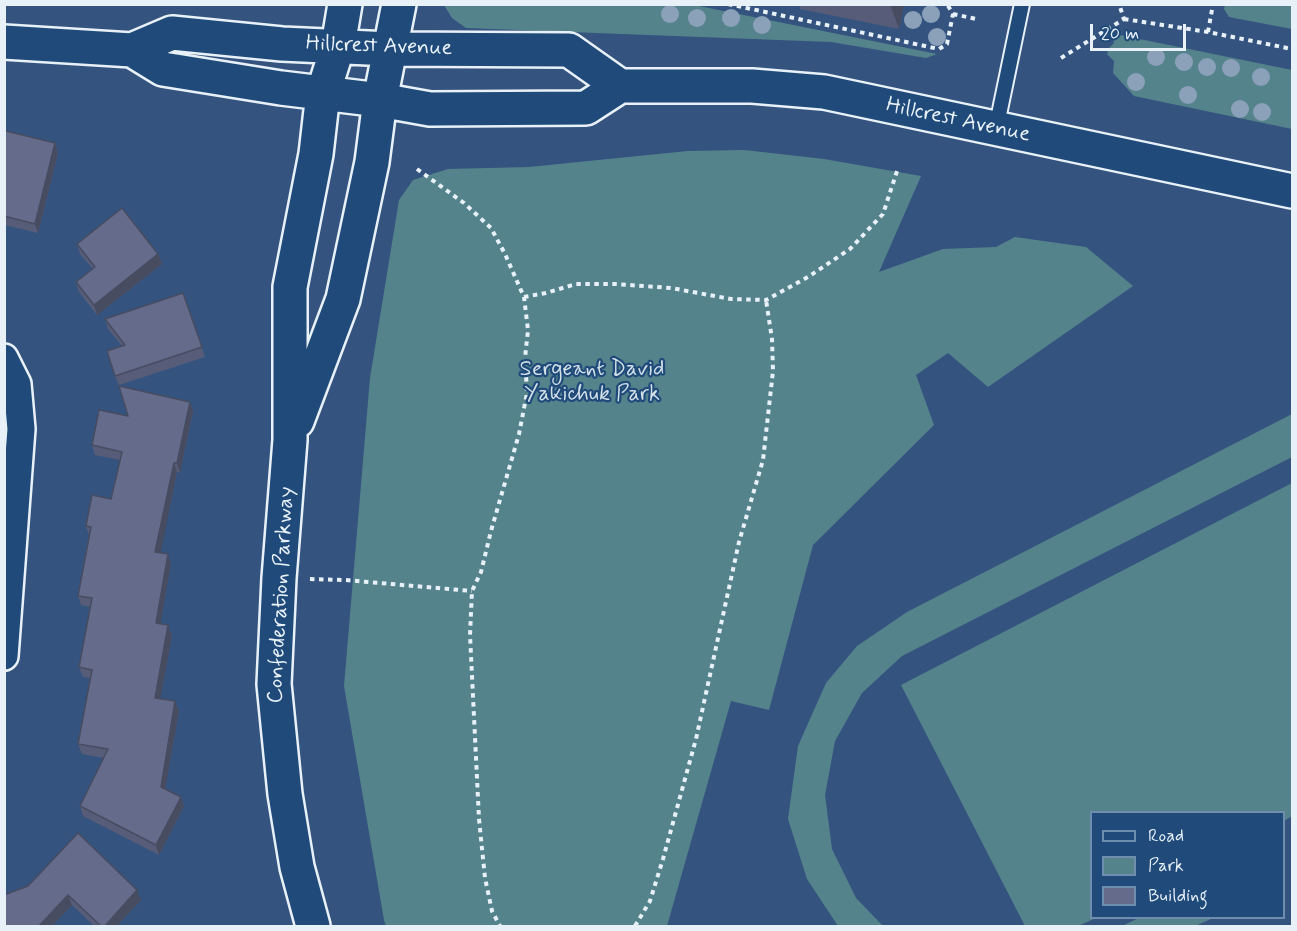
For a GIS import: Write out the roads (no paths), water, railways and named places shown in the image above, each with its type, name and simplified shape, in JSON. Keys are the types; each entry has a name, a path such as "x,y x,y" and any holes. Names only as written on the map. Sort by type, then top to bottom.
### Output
{"street":[{"name":"Confederation Parkway","path":"313,927 295,857 285,794 274,684 279,578 290,440 290,287 316,154 323,93 338,46 345,4"},
{"name":"Confederation Parkway","path":"290,440 343,299 372,162 380,100 399,4"},
{"name":"Hillcrest Avenue","path":"4,42 132,50 172,33 282,44 390,49 569,50 620,86"},
{"name":"Hillcrest Avenue","path":"132,50 163,69 430,109 586,108 620,86 752,86 824,92 1293,191"},
{"path":"4,358 17,384 21,429 4,656"}],"lane":[{"path":"996,129 1022,4"}],"park label":[{"name":"Sergeant David Yakichuk Park","path":"592,382"}]}
